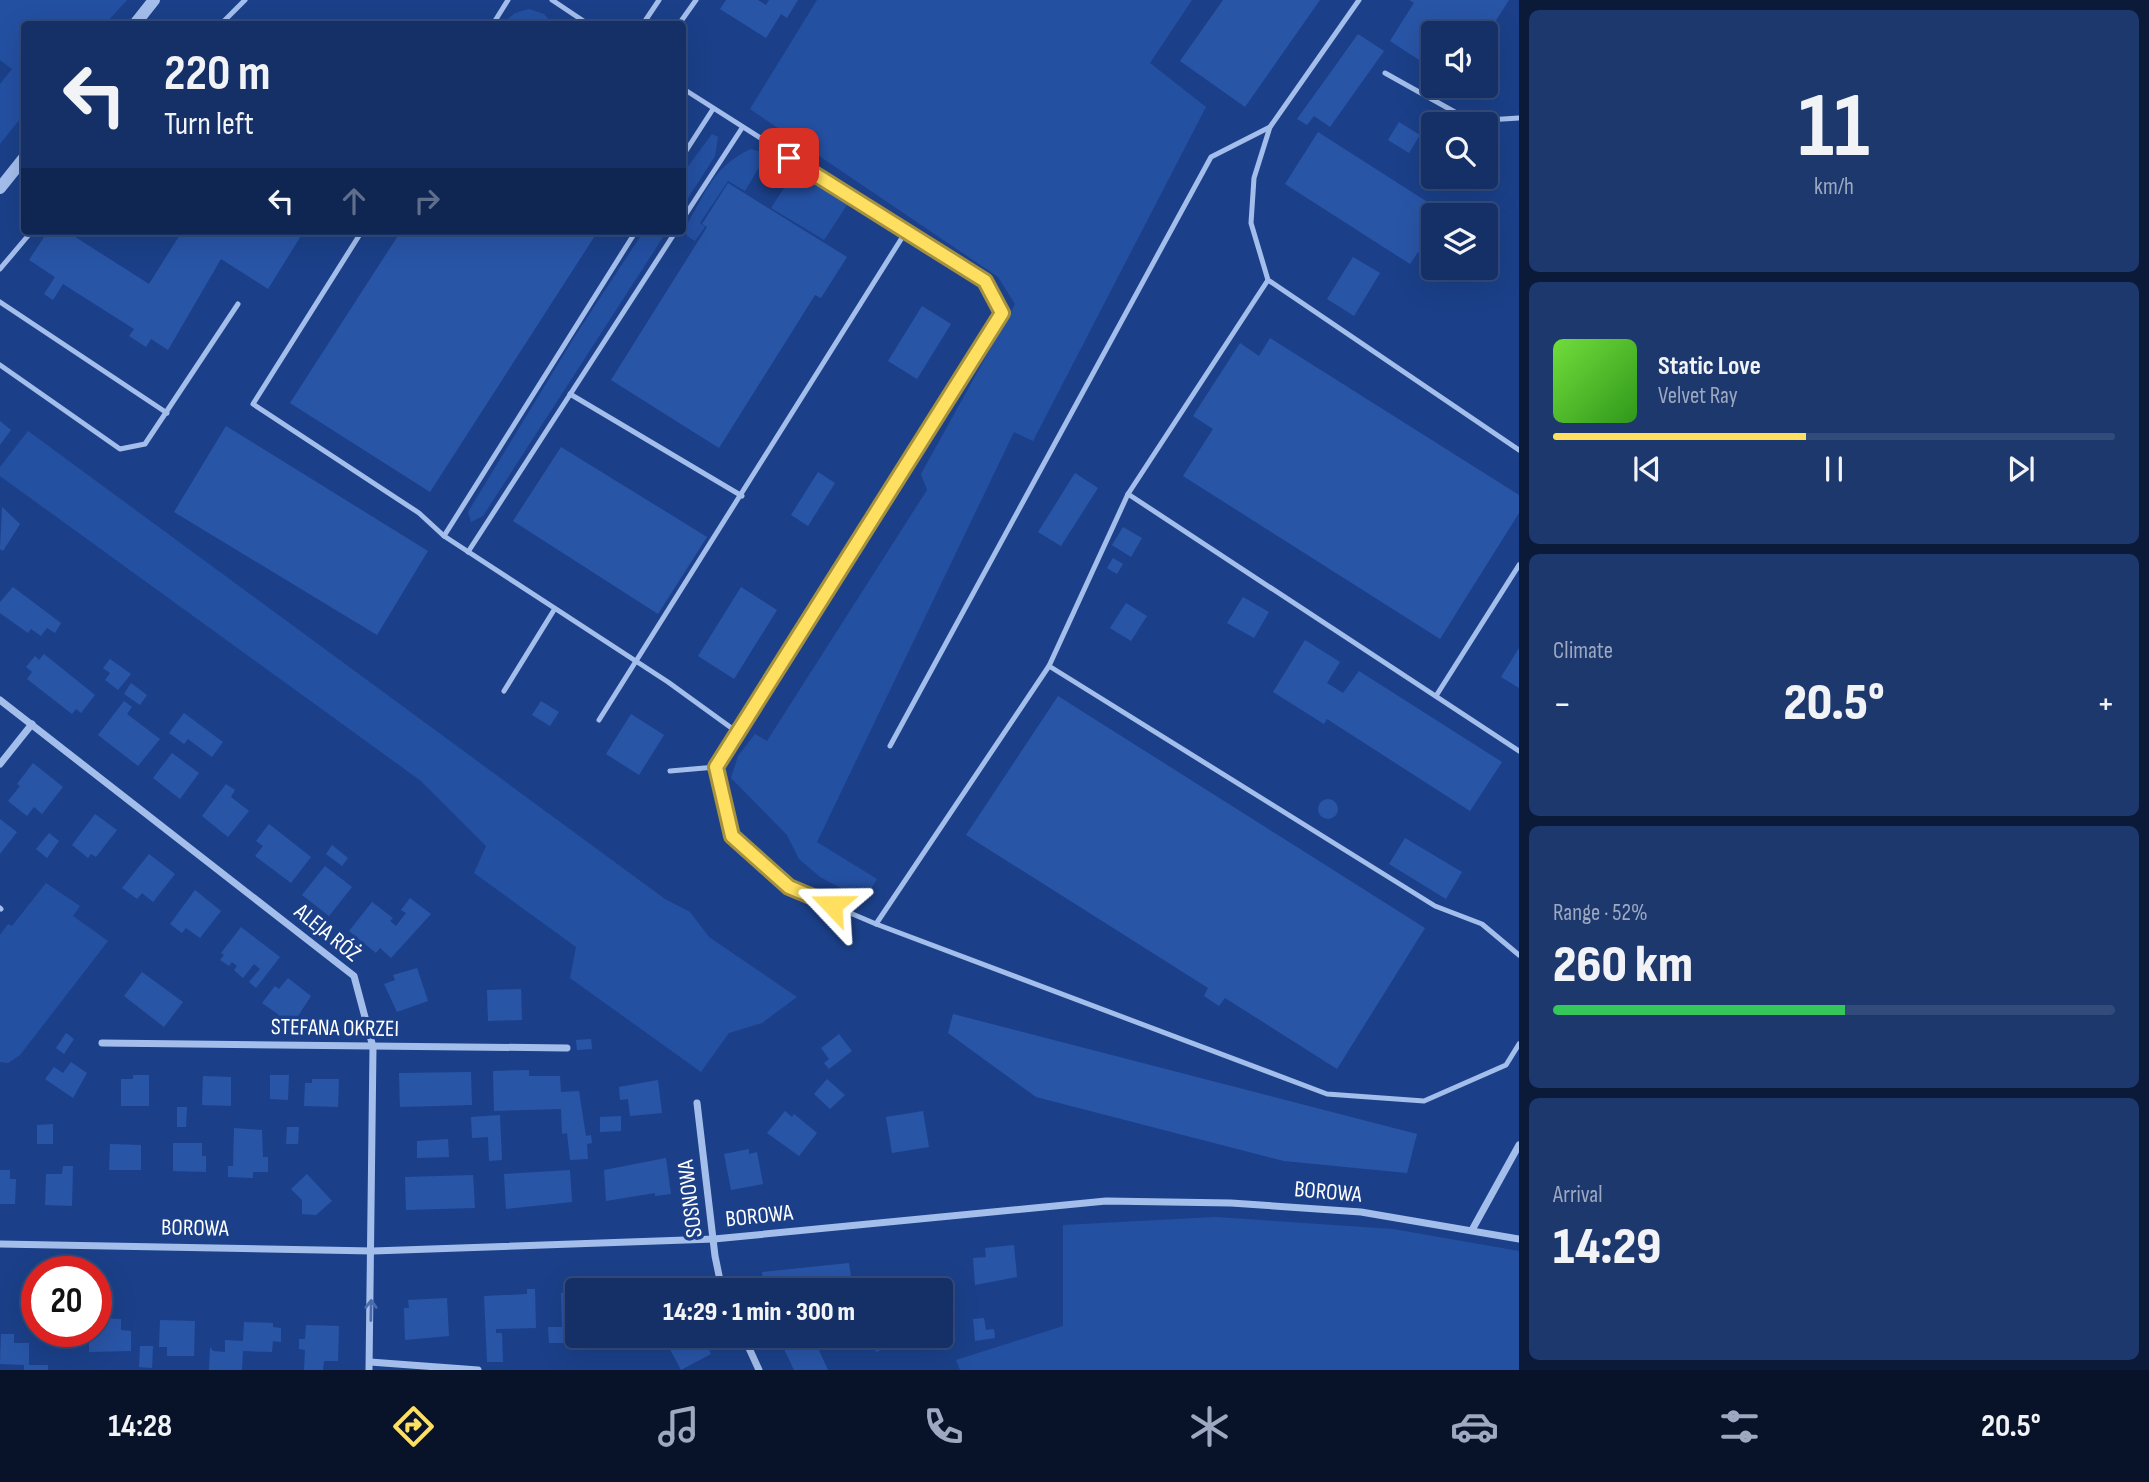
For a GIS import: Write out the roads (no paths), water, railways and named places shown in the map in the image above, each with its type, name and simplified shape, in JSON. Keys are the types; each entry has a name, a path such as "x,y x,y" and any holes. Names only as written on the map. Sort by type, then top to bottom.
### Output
{"street":[{"path":"137,21 154,0"},
{"path":"0,188 21,162"},
{"name":"ALEJA RÓŻ","path":"0,700 354,976 373,1048 370,1366"},
{"path":"0,764 32,724"},
{"name":"STEFANA OKRZEI","path":"102,1043 567,1048"},
{"name":"SOSNOWA","path":"697,1103 720,1278"},
{"path":"1472,1230 1519,1145"},
{"name":"BOROWA","path":"0,1244 373,1251 714,1239 1106,1200 1230,1203 1361,1212 1519,1239"},
{"path":"749,1348 760,1370"},
{"path":"370,1366 478,1370"}],"lane":[{"path":"224,21 245,0"},
{"path":"495,21 508,0"},
{"path":"552,0 584,21"},
{"path":"645,21 659,0"},
{"path":"681,21 696,0"},
{"path":"1359,0 1270,127 1254,178 1251,223 1268,280 1519,450"},
{"path":"1385,73 1471,121 1519,118"},
{"path":"686,91 905,233 985,281 1002,313 716,767 732,836 789,887 876,924 1327,1094 1424,1101 1506,1066 1519,1044"},
{"path":"686,151 713,108"},
{"path":"890,746 1211,158 1270,127"},
{"path":"686,214 742,128"},
{"path":"599,720 638,664 905,233"},
{"path":"0,269 29,235"},
{"path":"359,235 253,404 419,513 444,536 737,732"},
{"path":"444,536 633,235"},
{"path":"468,552 673,235"},
{"path":"876,924 1049,666 1128,494 1268,280"},
{"path":"0,302 167,413"},
{"path":"0,365 120,449 145,444 238,304"},
{"path":"570,394 742,496"},
{"path":"1128,494 1519,751"},
{"path":"1436,696 1519,565"},
{"path":"504,691 554,610"},
{"path":"1049,666 1435,906 1482,924 1519,955"},
{"path":"670,771 716,767"}]}
